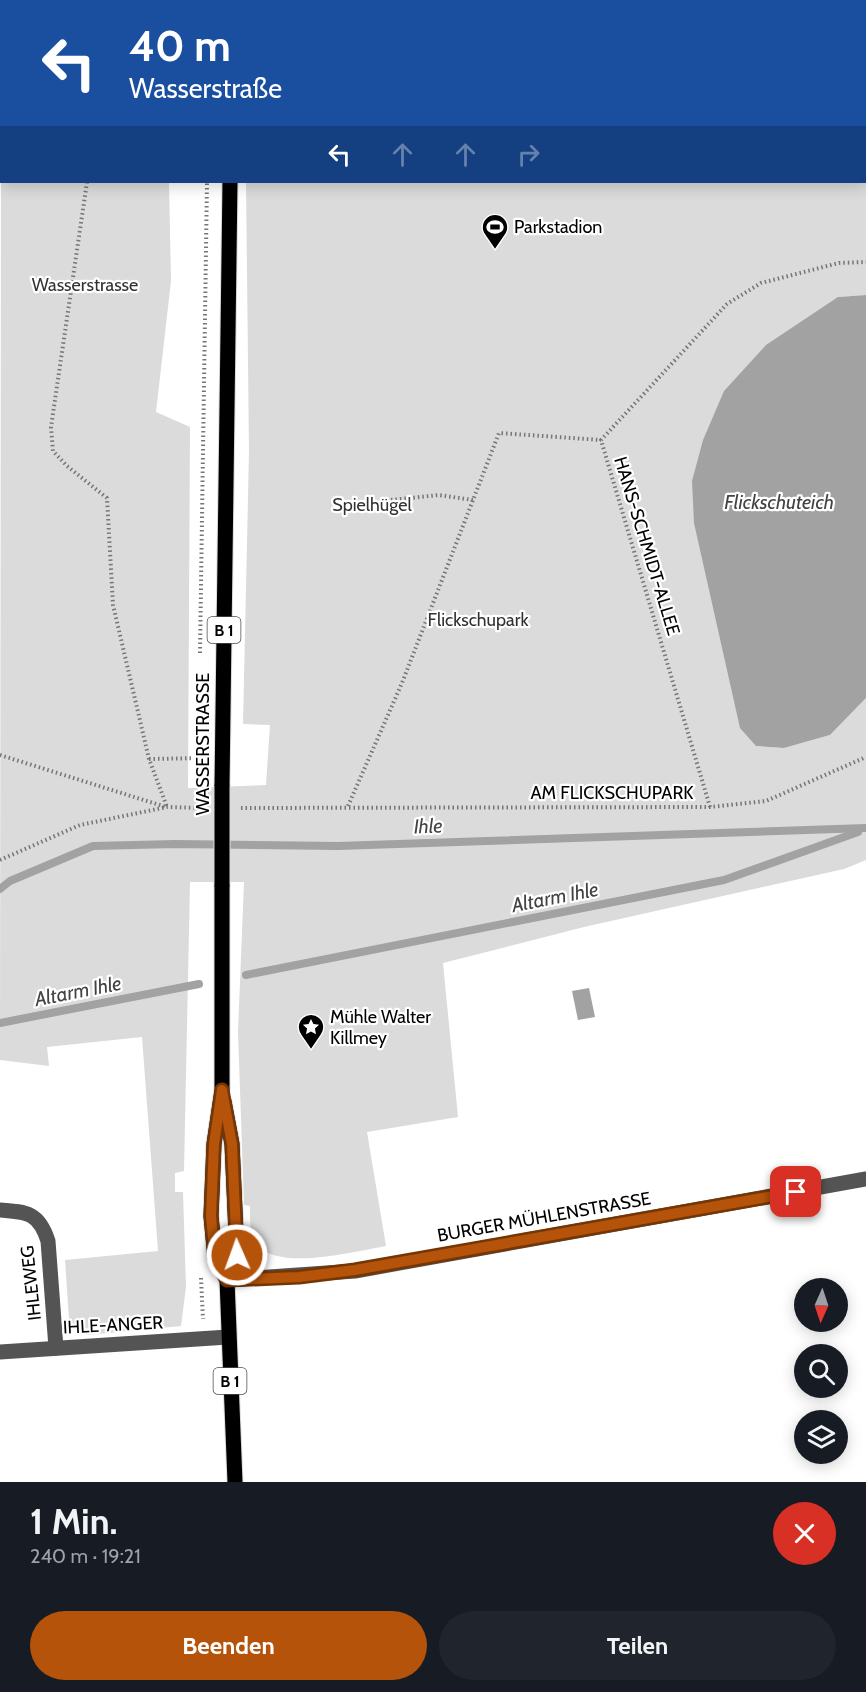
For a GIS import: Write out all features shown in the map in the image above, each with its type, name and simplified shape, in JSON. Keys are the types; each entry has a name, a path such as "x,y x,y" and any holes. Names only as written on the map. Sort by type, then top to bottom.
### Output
{"main road":[{"name":"WASSERSTRASSE","path":"227,1280 215,1258 211,1216 214,1144 222,1090 222,758 231,183"},
{"name":"WASSERSTRASSE","path":"222,1090 232,1144 237,1255 227,1280 235,1482"}],"street":[{"name":"BURGER MÜHLENSTRASSE","path":"227,1280 299,1277 355,1270 866,1179"},
{"name":"IHLEWEG","path":"0,1210 26,1213 43,1225 48,1241 56,1348"},
{"name":"IHLE-ANGER","path":"0,1352 228,1337"}],"path":[{"path":"87,183 51,426 54,451 67,466 107,498 113,605 149,759 167,807"},
{"path":"204,288 207,183"},
{"name":"HANS-SCHMIDT-ALLEE","path":"710,807 601,440 727,304 761,283 839,263 866,262"},
{"path":"348,806 402,683 499,433 601,440"},
{"path":"391,500 440,495 473,500"},
{"path":"0,754 167,807"},
{"name":"AM FLICKSCHUPARK","path":"229,808 710,807 766,801 866,757"},
{"path":"149,759 222,758"},
{"path":"1,859 80,825 167,807 206,808"}],"green space":[{"name":"Flickschupark","path":"1,183 169,183 171,281 156,412 190,427 188,788 266,785 270,725 243,724 249,452 246,183 866,183 866,295 838,297 756,746 784,748 830,735 866,698 866,860 844,869 584,927 443,963 458,1117 367,1132 386,1246 339,1255 301,1258 269,1253 259,1246 252,1232 250,1206 244,1205 238,1032 244,882 190,882 184,1171 175,1173 175,1192 183,1192 186,1287 181,1326 88,1335 78,1333 69,1319 65,1260 158,1251 142,1037 47,1047 49,1066 0,1060"}],"water":[{"name":"Flickschuteich","path":"866,295 866,698 830,735 784,748 756,746 740,728 694,523 692,481 703,440 724,391 766,345 838,297"},
{"path":"589,988 595,1017 578,1020 572,991"}],"waterway":[{"name":"Ihle","path":"0,889 10,881 93,846 175,844 338,846 866,828"},
{"name":"Altarm Ihle","path":"246,975 724,880 858,832"},
{"name":"Altarm Ihle","path":"0,1023 199,984"}],"place":[{"name":"Parkstadion","path":"495,250"},
{"name":"Mühle Walter Killmey","path":"311,1050"}],"route":[{"path":"237,1255 232,1144 222,1090 214,1144 211,1216 215,1258 227,1280 325,1275 796,1192"}],"park label":[{"name":"Wasserstrasse","path":"85,285"},
{"name":"Spielhügel","path":"372,505"}]}
